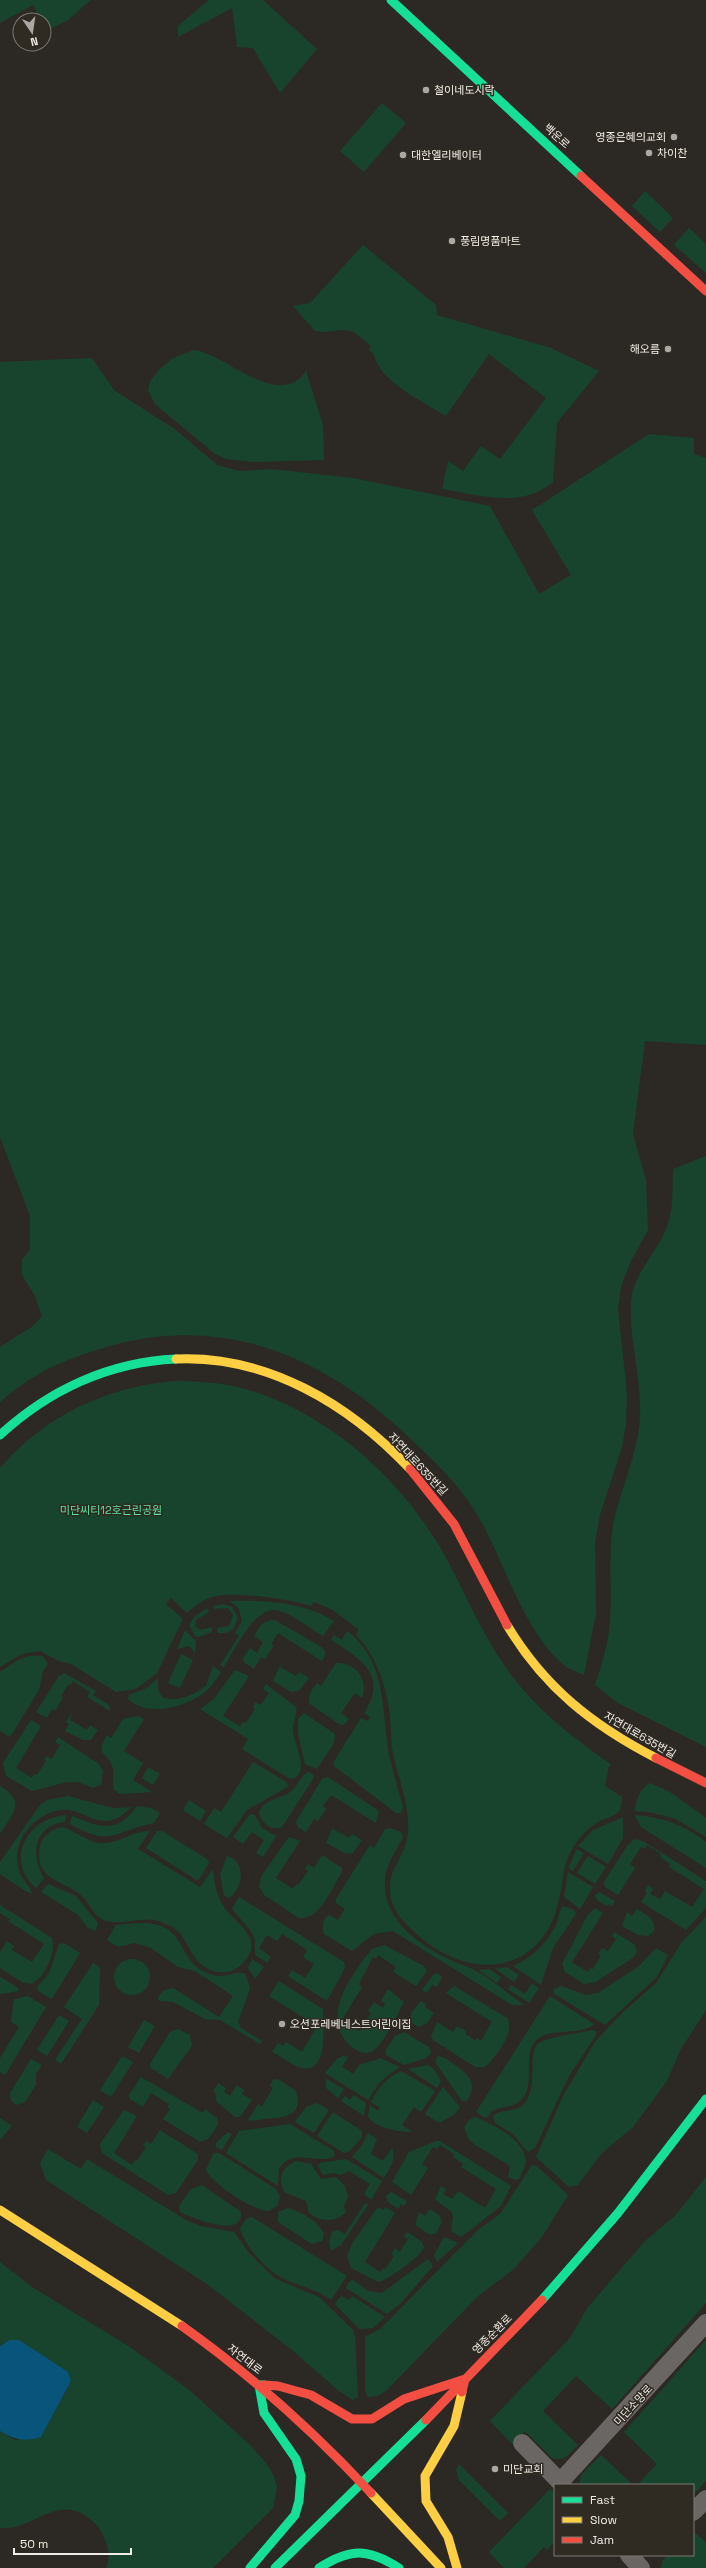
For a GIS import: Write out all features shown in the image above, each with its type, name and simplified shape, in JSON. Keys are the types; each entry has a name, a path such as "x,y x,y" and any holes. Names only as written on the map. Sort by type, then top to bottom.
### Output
{"main road":[{"name":"백운로","path":"391,0 706,290"},
{"name":"자연대로635번길","path":"0,1435 39,1402 74,1382 110,1369 147,1362 179,1358 218,1360 252,1367 297,1384 338,1408 375,1435 408,1467 454,1524 473,1558 506,1626 521,1649 546,1679 577,1709 607,1732 706,1783"},
{"name":"영종순환로","path":"275,2568 362,2484 527,2316 618,2214 706,2099"},
{"name":"자연대로","path":"0,2210 191,2332 259,2385 362,2484 441,2568"},
{"path":"250,2568 295,2515 299,2502 301,2476 296,2458 268,2419 259,2385 278,2386 311,2395 352,2419 372,2419 404,2399 465,2379"},
{"path":"457,2568 448,2537 426,2502 425,2476 454,2426 465,2379"},
{"path":"319,2568 335,2557 352,2552 378,2555 399,2568"}],"street":[{"name":"미단소망로","path":"561,2484 706,2323"},
{"path":"522,2443 561,2484"},
{"path":"694,2511 706,2499"}],"green space":[{"path":"0,0 91,0 68,20 52,28 52,12 37,12 33,5 20,12 12,12 12,16 0,23"},
{"path":"209,0 263,0 317,49 280,93 253,48 237,47 232,8 178,37 178,26"},
{"path":"382,103 406,123 364,172 340,151"},
{"path":"645,191 673,218 660,232 632,206"},
{"path":"689,228 706,244 706,273 674,245"},
{"path":"363,245 436,305 437,315 551,348 599,371 557,423 553,482 541,490 514,498 485,497 442,489 448,461 463,471 481,446 500,459 546,398 489,354 446,416 403,390 393,382 377,364 374,354 369,350 371,346 354,332 344,330 323,332 315,331 293,306 310,303"},
{"path":"194,350 207,354 267,383 282,385 295,382 306,371 323,425 324,460 253,462 226,459 215,454 155,404 148,390 150,382 157,372 173,358"},
{"path":"92,358 114,390 176,430 217,465 239,471 271,469 353,478 490,506 539,594 571,575 532,510 649,434 694,438 694,454 706,458 706,1045 645,1041 633,1134 646,1180 648,1230 631,1261 621,1286 618,1310 627,1393 626,1424 622,1447 600,1515 595,1543 596,1613 584,1675 564,1665 548,1649 535,1630 512,1587 481,1521 469,1502 450,1478 382,1413 347,1387 310,1366 272,1350 232,1339 191,1335 148,1338 103,1348 61,1363 37,1375 0,1402 0,1347 33,1326 42,1316 35,1296 22,1275 22,1260 30,1249 30,1216 0,1137 0,362"},
{"path":"706,1156 706,1747 618,1703 595,1685 605,1653 609,1628 613,1526 639,1431 639,1388 633,1346 631,1317 633,1292 640,1273 662,1238 669,1222 672,1200 673,1169"},
{"name":"미단씨티12호근린공원","path":"174,1381 220,1384 242,1388 264,1395 290,1406 315,1420 339,1436 361,1454 402,1494 435,1539 490,1643 512,1676 546,1714 571,1735 612,1765 609,1766 605,1786 622,1797 620,1809 614,1815 591,1827 574,1845 567,1860 558,1905 552,1922 542,1939 522,1956 507,1962 492,1965 461,1961 433,1947 420,1937 403,1921 394,1907 390,1891 390,1882 406,1842 408,1822 404,1793 393,1754 390,1716 386,1694 375,1662 356,1635 359,1630 333,1610 314,1602 311,1606 264,1597 226,1595 216,1596 204,1600 187,1613 171,1598 166,1604 183,1619 157,1673 136,1689 116,1692 71,1664 59,1661 40,1651 22,1654 0,1667 0,1468 18,1449 37,1433 78,1407 124,1390"},
{"path":"230,1601 270,1602 297,1606 334,1621 323,1636 280,1611 267,1611 252,1623 245,1632 224,1667 220,1665 239,1636 235,1633 242,1621 239,1609"},
{"path":"224,1604 232,1607 238,1618 233,1629 226,1633 218,1633 217,1628 229,1626 233,1615 228,1608 214,1609 213,1606"},
{"path":"207,1608 209,1612 196,1620 195,1626 200,1630 212,1627 212,1632 199,1637 195,1636 189,1625 195,1616"},
{"path":"275,1620 323,1648 326,1653 322,1661 278,1633 271,1644 274,1646 265,1659 261,1657 254,1669 245,1663 243,1658 250,1648 257,1653 263,1642 254,1636 262,1624"},
{"path":"185,1630 196,1641 195,1653 189,1646 177,1649"},
{"path":"347,1631 360,1643 376,1672 383,1704 389,1754 403,1807 401,1813 396,1813 334,1766 333,1763 361,1718 367,1721 370,1717 364,1713 371,1700 373,1688 372,1678 368,1669 361,1661 331,1640 334,1635 342,1640"},
{"path":"181,1654 193,1660 180,1688 168,1683"},
{"path":"29,1656 43,1656 48,1664 43,1671 39,1690 10,1737 0,1731 0,1672 16,1661"},
{"path":"282,1661 280,1667 296,1676 299,1672 309,1678 299,1691 291,1692 273,1681"},
{"path":"336,1663 349,1665 359,1673 364,1684 362,1698 355,1693 341,1713 349,1719 344,1725 339,1724 310,1704 309,1701 310,1693 313,1688 317,1683 321,1686"},
{"path":"213,1666 221,1672 216,1680 206,1691 189,1702 178,1706 156,1709 136,1705 128,1699 129,1695 147,1688 158,1678 158,1689 162,1697 168,1699 179,1699 191,1695 206,1686"},
{"path":"235,1670 249,1676 223,1716 240,1726 243,1722 246,1723 255,1709 253,1707 255,1702 261,1705 269,1693 263,1689 266,1684 296,1707 293,1731 300,1756 301,1769 295,1778 290,1779 242,1749 248,1739 200,1709 214,1699"},
{"path":"64,1673 96,1691 93,1695 109,1705 110,1711 87,1697 90,1692 73,1681 71,1685 69,1684 61,1696 63,1698 55,1711 52,1709 47,1718 36,1712 59,1676"},
{"path":"72,1713 70,1720 87,1730 90,1725 98,1730 91,1740 83,1740 65,1731 69,1724 66,1722"},
{"path":"304,1713 335,1734 334,1743 317,1769 305,1764 298,1734 298,1719"},
{"path":"138,1716 144,1719 124,1751 143,1763 133,1780 152,1792 120,1794 114,1790 113,1768 111,1762 102,1751 103,1742 107,1735 111,1738 123,1719"},
{"path":"31,1720 41,1726 16,1768 32,1778 34,1774 37,1775 46,1761 44,1759 46,1756 52,1759 60,1745 55,1742 58,1737 99,1764 103,1771 101,1785 93,1788 78,1782 67,1782 32,1791 6,1776 3,1763"},
{"path":"253,1762 286,1782 289,1786 247,1810 227,1838 204,1824 214,1808 221,1812"},
{"path":"148,1767 160,1774 153,1785 142,1778"},
{"path":"309,1772 314,1775 313,1779 282,1827 275,1828 268,1826 262,1820 259,1813 264,1805 267,1802 293,1790 303,1776"},
{"path":"328,1777 379,1811 376,1823 331,1795 323,1806 326,1809 318,1821 314,1819 306,1832 298,1827 296,1822 322,1779"},
{"path":"650,1783 670,1792 706,1818 706,1837 676,1819 650,1812 635,1811 639,1795"},
{"path":"0,1786 13,1798 15,1808 13,1814 0,1834"},
{"path":"68,1796 113,1808 131,1807 120,1817 109,1821 96,1820 70,1810 59,1810 48,1814 30,1826 23,1835 17,1856 19,1871 32,1893 27,1892 0,1874 0,1862 40,1805 47,1800"},
{"path":"189,1800 206,1811 200,1821 183,1810"},
{"path":"137,1806 151,1808 160,1813 154,1823 140,1826 112,1836 95,1835 70,1824 72,1816 99,1825 115,1825 130,1815"},
{"path":"250,1814 255,1815 262,1828 276,1836 263,1857 256,1853 264,1840 252,1832 243,1844 233,1837"},
{"path":"66,1815 65,1822 55,1824 47,1829 41,1835 38,1842 36,1851 37,1860 44,1878 36,1888 27,1877 22,1865 21,1853 24,1842 31,1832 40,1824 52,1818"},
{"path":"635,1815 673,1823 698,1836 706,1842 706,1868 641,1827"},
{"path":"623,1817 623,1838 608,1864 578,1846 593,1830"},
{"path":"335,1823 333,1829 349,1838 352,1834 362,1840 353,1853 346,1854 326,1843"},
{"path":"62,1827 71,1830 89,1840 99,1843 112,1842 137,1833 150,1831 138,1849 200,1887 213,1869 218,1896 222,1904 246,1931 250,1939 251,1946 249,1955 242,1964 231,1971 213,1971 202,1965 197,1960 177,1930 164,1923 149,1920 114,1922 107,1921 99,1917 82,1896 52,1878 41,1866 39,1858 41,1842 48,1833"},
{"path":"390,1828 401,1832 403,1837 390,1862 385,1878 386,1895 391,1910 400,1923 411,1935 425,1946 482,1974 524,2005 512,2005 393,1931 374,1934 352,1951 324,1934 323,1926 325,1918 329,1915 338,1920 345,1909 336,1903 336,1899 370,1845 374,1848 385,1829"},
{"path":"157,1831 162,1831 207,1859 209,1863 198,1881 146,1848"},
{"path":"289,1837 300,1841 276,1878 293,1889 296,1884 298,1885 308,1871 305,1869 308,1864 314,1868 322,1855 342,1868 342,1872 325,1902 319,1909 306,1918 299,1918 264,1895 259,1886 262,1875"},
{"path":"634,1839 643,1841 706,1881 706,1908 686,1930 641,1902 647,1893 645,1891 648,1885 653,1889 650,1894 660,1899 665,1891 692,1907 704,1889 669,1867 670,1864 660,1857 661,1854 647,1845 645,1849 641,1847 630,1864 635,1868 618,1895 605,1887 604,1882 627,1846"},
{"path":"577,1849 584,1853 573,1871 568,1868"},
{"path":"227,1856 238,1864 241,1876 237,1889 229,1898 224,1895 220,1874"},
{"path":"588,1856 606,1867 595,1884 577,1873"},
{"path":"568,1872 593,1887 580,1909 564,1897"},
{"path":"48,1884 76,1896 98,1923 96,1931 88,1928 77,1914 41,1892"},
{"path":"599,1892 615,1901 612,1906 608,1904 607,1906 597,1900 595,1895"},
{"path":"239,1897 344,1962 345,1968 327,2001 288,1976 292,1970 305,1978 314,1964 303,1957 307,1950 282,1934 277,1941 267,1935 259,1948 271,1957 267,1963 255,1955 255,1940 251,1931 232,1909"},
{"path":"0,1905 52,1938 52,1951 48,1964 41,1976 32,1984 22,1982 0,1968 0,1952 7,1941 14,1946 12,1950 32,1962 44,1944 8,1921 10,1919 0,1913"},
{"path":"563,1906 574,1910 576,1914 553,1948 541,1985 513,1966 527,1959 539,1949 549,1937 557,1923"},
{"path":"595,1908 603,1913 572,1962 588,1972 590,1968 593,1969 601,1956 598,1954 602,1948 608,1951 616,1939 612,1936 614,1932 634,1944 637,1950 634,1957 596,1982 584,1984 565,1972 562,1964 587,1916"},
{"path":"637,1909 650,1917 654,1923 654,1931 648,1936 638,1935 622,1926 627,1912 632,1916"},
{"path":"706,1917 706,2010 681,2049 667,2081 633,2127 601,2154 578,2185 569,2187 536,2157 563,2096 595,2042 622,2013 656,1983 682,1942"},
{"path":"138,1923 154,1924 165,1928 173,1934 194,1964 203,1971 217,1976 237,1973 245,1974 250,1987 238,2022 241,2028 262,2041 260,2044 220,2020 205,2019 173,2002 159,2001 158,1997 164,1990 173,1988 219,2017 233,1996 195,1971 178,1967 151,1948 135,1943 118,1947 107,1940 116,1925"},
{"path":"64,1943 80,1953 52,1999 38,1991 37,1987 49,1973 59,1944"},
{"path":"384,1945 424,1966 427,1971 416,1986 393,1972 396,1967 378,1955 376,1959 373,1957 359,1984 362,1987 342,2020 359,2031 371,2013 368,2011 374,2002 383,2008 385,2003 381,2001 388,1989 404,2002 382,2042 373,2051 368,2053 358,2051 353,2048 343,2038 338,2026 338,2014 340,2002 345,1989 359,1965 372,1949"},
{"path":"656,1948 668,1955 657,1977 605,2025 553,1993 554,1989 561,1986 586,1995 598,1993 639,1966"},
{"path":"136,1959 145,1964 149,1970 149,1984 145,1990 136,1995 128,1995 119,1990 115,1984 114,1973 119,1964 125,1960"},
{"path":"252,1959 264,1967 255,1979 248,1968"},
{"path":"93,1963 100,1967 99,2005 61,2064 55,2060 82,2019 64,2007"},
{"path":"507,1967 519,1975 514,1982 495,1969"},
{"path":"489,1969 501,1977 497,1983 478,1970"},
{"path":"437,1973 442,1977 437,1987 432,1985 427,1993 422,1990 433,1975"},
{"path":"0,1977 17,1987 19,1991 0,1994"},
{"path":"279,1981 323,2009 324,2027 322,2049 315,2066 307,2069 296,2066 272,2052 278,2043 283,2046 286,2042 302,2052 316,2028 303,2021 304,2018 269,1996"},
{"path":"532,1983 539,1988 529,2003 508,1989 511,1985 525,1994"},
{"path":"454,1986 507,2018 509,2023 509,2030 504,2044 485,2067 475,2067 433,2040 431,2036 437,2022 453,2032 457,2026 466,2031 465,2034 475,2040 477,2038 481,2041 492,2022 446,1993"},
{"path":"28,1996 46,2007 5,2075 0,2072 0,2058 19,2027 11,2022 14,1999"},
{"path":"550,1996 594,2024 580,2030 546,2034 539,2038 534,2043 529,2057 527,2091 523,2098 517,2103 494,2110 488,2117 485,2118 476,2112"},
{"path":"421,2001 426,2004 425,2007 434,2013 427,2023 419,2027 412,2023 411,2013"},
{"path":"59,2015 69,2021 47,2056 37,2050"},
{"path":"144,2020 155,2026 139,2053 128,2047"},
{"path":"178,2029 190,2035 192,2046 168,2079 151,2068 150,2064 170,2032"},
{"path":"593,2030 596,2031 596,2035 569,2076 535,2148 528,2152 513,2134 495,2123 493,2116 499,2112 517,2109 524,2104 531,2090 534,2051 537,2044 555,2037"},
{"path":"404,2032 429,2047 431,2052 427,2058 404,2065 386,2055 386,2050 395,2036"},
{"path":"122,2056 133,2062 111,2097 100,2090"},
{"path":"343,2056 348,2057 342,2067 353,2074 359,2065 381,2058 399,2067 380,2082 368,2100 325,2073 337,2059"},
{"path":"438,2056 449,2061 468,2076 472,2085 472,2090 467,2101 462,2101 435,2062"},
{"path":"31,2059 42,2065 36,2074 36,2085 25,2102 16,2105 11,2100 10,2093"},
{"path":"428,2065 434,2069 441,2081 437,2088 408,2069"},
{"path":"401,2071 435,2091 421,2112 414,2107 402,2125 412,2132 394,2130 381,2126 376,2124 368,2116 370,2105 378,2111 380,2108 371,2102 379,2088 387,2080"},
{"path":"141,2077 203,2113 205,2109 217,2118 218,2125 208,2139 200,2142 163,2119 170,2109 167,2107 169,2104 151,2093 143,2107 130,2099 129,2095"},
{"path":"325,2078 344,2089 338,2098 326,2088"},
{"path":"278,2079 296,2091 298,2100 295,2111 284,2117 254,2121 248,2120 258,2104 262,2106 273,2088 270,2086 273,2080"},
{"path":"218,2083 226,2088 224,2092 230,2096 237,2085 244,2090 242,2094 252,2100 240,2117 235,2117 217,2102 213,2091"},
{"path":"443,2087 460,2107 455,2114 439,2123 425,2114"},
{"path":"354,2095 366,2103 364,2116 341,2101 345,2096 350,2100"},
{"path":"93,2100 104,2107 87,2133 77,2127"},
{"path":"317,2103 329,2110 314,2133 295,2122 306,2107"},
{"path":"124,2110 137,2116 114,2153 132,2165 135,2160 137,2161 146,2147 143,2145 146,2141 151,2144 160,2130 198,2154 198,2160 176,2193 168,2195 102,2153 100,2144"},
{"path":"333,2112 362,2131 362,2137 350,2151 344,2153 317,2136"},
{"path":"475,2117 491,2124 507,2134 521,2147 525,2155 526,2163 519,2179 515,2180 508,2177 510,2167 507,2164 475,2145 468,2138 464,2127 469,2120"},
{"path":"0,2118 12,2126 0,2140"},
{"path":"290,2124 334,2151 335,2156 320,2159 298,2157 285,2162 279,2169 278,2186 226,2153 239,2131"},
{"path":"228,2132 232,2134 222,2150 216,2147 216,2143"},
{"path":"368,2133 377,2139 371,2154 383,2161 392,2148 394,2156 393,2160 384,2178 352,2157 362,2145"},
{"path":"436,2141 440,2141 511,2186 501,2206 461,2237 451,2231 453,2217 452,2212 435,2200 441,2186 446,2189 443,2194 452,2199 458,2191 485,2208 496,2189 461,2167 463,2164 453,2157 454,2154 440,2145 437,2149 433,2147 422,2164 428,2168 411,2195 392,2182 409,2152"},
{"path":"48,2149 81,2169 87,2159 186,2220 200,2226 234,2232 248,2252 274,2278 319,2297 353,2330 355,2336 358,2397 353,2400 339,2391 292,2350 207,2284 46,2180 40,2163"},
{"path":"214,2153 219,2153 276,2189 280,2197 277,2206 269,2211 254,2207 233,2195 215,2181 206,2169"},
{"path":"346,2159 382,2181 371,2200 364,2194 370,2184 349,2171 341,2175 334,2173 323,2175 318,2166 320,2163"},
{"path":"297,2161 311,2164 321,2179 336,2177 345,2186 348,2197 344,2207 346,2212 342,2216 333,2220 323,2220 318,2218 309,2213 306,2201 284,2192 281,2182 282,2173 284,2169"},
{"path":"532,2165 537,2166 568,2195 542,2237 514,2269 478,2296 387,2390 378,2396 368,2397 365,2390 365,2337 380,2329 479,2229 500,2214"},
{"path":"706,2177 706,2303 612,2409 576,2376 543,2411 578,2445 570,2454 560,2459 552,2458 525,2431 512,2444 490,2421 570,2338 588,2307 646,2240 675,2216"},
{"path":"202,2185 241,2212 240,2220 234,2224 216,2224 205,2222 180,2212 179,2206 191,2189"},
{"path":"391,2192 407,2201 404,2206 401,2204 398,2209 388,2202 386,2196"},
{"path":"365,2203 368,2205 341,2245 331,2251 329,2241 332,2232 338,2230 345,2234"},
{"path":"378,2207 383,2210 385,2207 395,2213 365,2262 380,2272 383,2268 385,2269 394,2256 391,2254 395,2248 400,2252 408,2239 404,2236 407,2232 421,2241 424,2247 418,2256 404,2267 383,2281 378,2282 351,2268 347,2256 353,2242"},
{"path":"288,2208 314,2221 322,2229 324,2234 322,2241 312,2244 278,2222 278,2212"},
{"path":"430,2209 439,2215 442,2222 436,2233 430,2235 415,2225 419,2212 425,2216"},
{"path":"252,2217 347,2276 331,2300 319,2293 280,2277 256,2256 240,2229 246,2219"},
{"path":"444,2237 458,2243 437,2262 434,2255"},
{"path":"428,2259 433,2266 400,2304 387,2314 346,2288 349,2282 353,2280 368,2291 382,2293"},
{"path":"0,2262 32,2287 130,2347 188,2389 249,2444 266,2463 274,2476 277,2487 273,2508 213,2568 106,2568 108,2564 108,2552 102,2533 96,2524 78,2512 66,2510 55,2511 12,2528 0,2528 0,2431 15,2440 41,2437 71,2381 3,2343 0,2346"},
{"path":"341,2296 349,2300 352,2296 385,2317 373,2328 359,2329 335,2304"},
{"path":"706,2340 706,2481 694,2494 694,2484 638,2484 657,2464 624,2432"},
{"path":"601,2455 632,2484 579,2484 581,2475"},
{"path":"459,2464 508,2513 500,2521 459,2480 456,2470"},
{"path":"550,2489 554,2493 554,2542 547,2550 544,2547 524,2568 504,2568 489,2552"},
{"path":"694,2532 706,2542 706,2568 661,2568 662,2562 666,2556 694,2556"}],"water":[{"path":"10,2340 19,2340 68,2372 71,2381 41,2437 25,2440 15,2438 0,2431 0,2346"}],"traffic: fast":[{"path":"391,0 581,176"},
{"path":"0,1435 39,1405 81,1381 104,1372 127,1366 151,1361 176,1359"},
{"path":"542,2300 618,2213 706,2099"},
{"path":"250,2568 295,2515 299,2501 301,2476 296,2459 264,2413 259,2385 264,2385"},
{"path":"275,2568 426,2420"},
{"path":"319,2568 340,2557 359,2553 378,2557 399,2568"}],"traffic: slow":[{"path":"176,1359 210,1360 242,1365 274,1375 304,1388 333,1405 360,1424 386,1445 410,1469"},
{"path":"507,1625 521,1647 537,1667 571,1702 590,1718 611,1732 656,1758"},
{"path":"0,2210 182,2326"},
{"path":"457,2568 448,2537 426,2501 425,2476 454,2426 462,2392"},
{"path":"371,2493 441,2568"}],"traffic: jam":[{"path":"581,176 706,291"},
{"path":"410,1469 454,1524 507,1625"},
{"path":"656,1758 706,1783"},
{"path":"426,2420 542,2300"},
{"path":"182,2326 232,2364 281,2405 327,2448 371,2493"},
{"path":"264,2385 278,2386 311,2395 352,2419 372,2419 404,2399 465,2379 462,2392"}],"place":[{"name":"철이네도시락","path":"426,90"},
{"name":"영종은혜의교회","path":"674,137"},
{"name":"차이찬","path":"649,153"},
{"name":"대한엘리베이터","path":"403,155"},
{"name":"풍림명품마트","path":"452,241"},
{"name":"해오름","path":"668,349"},
{"name":"오션포레베네스트어린이집","path":"282,2024"},
{"name":"미단교회","path":"495,2469"}]}
